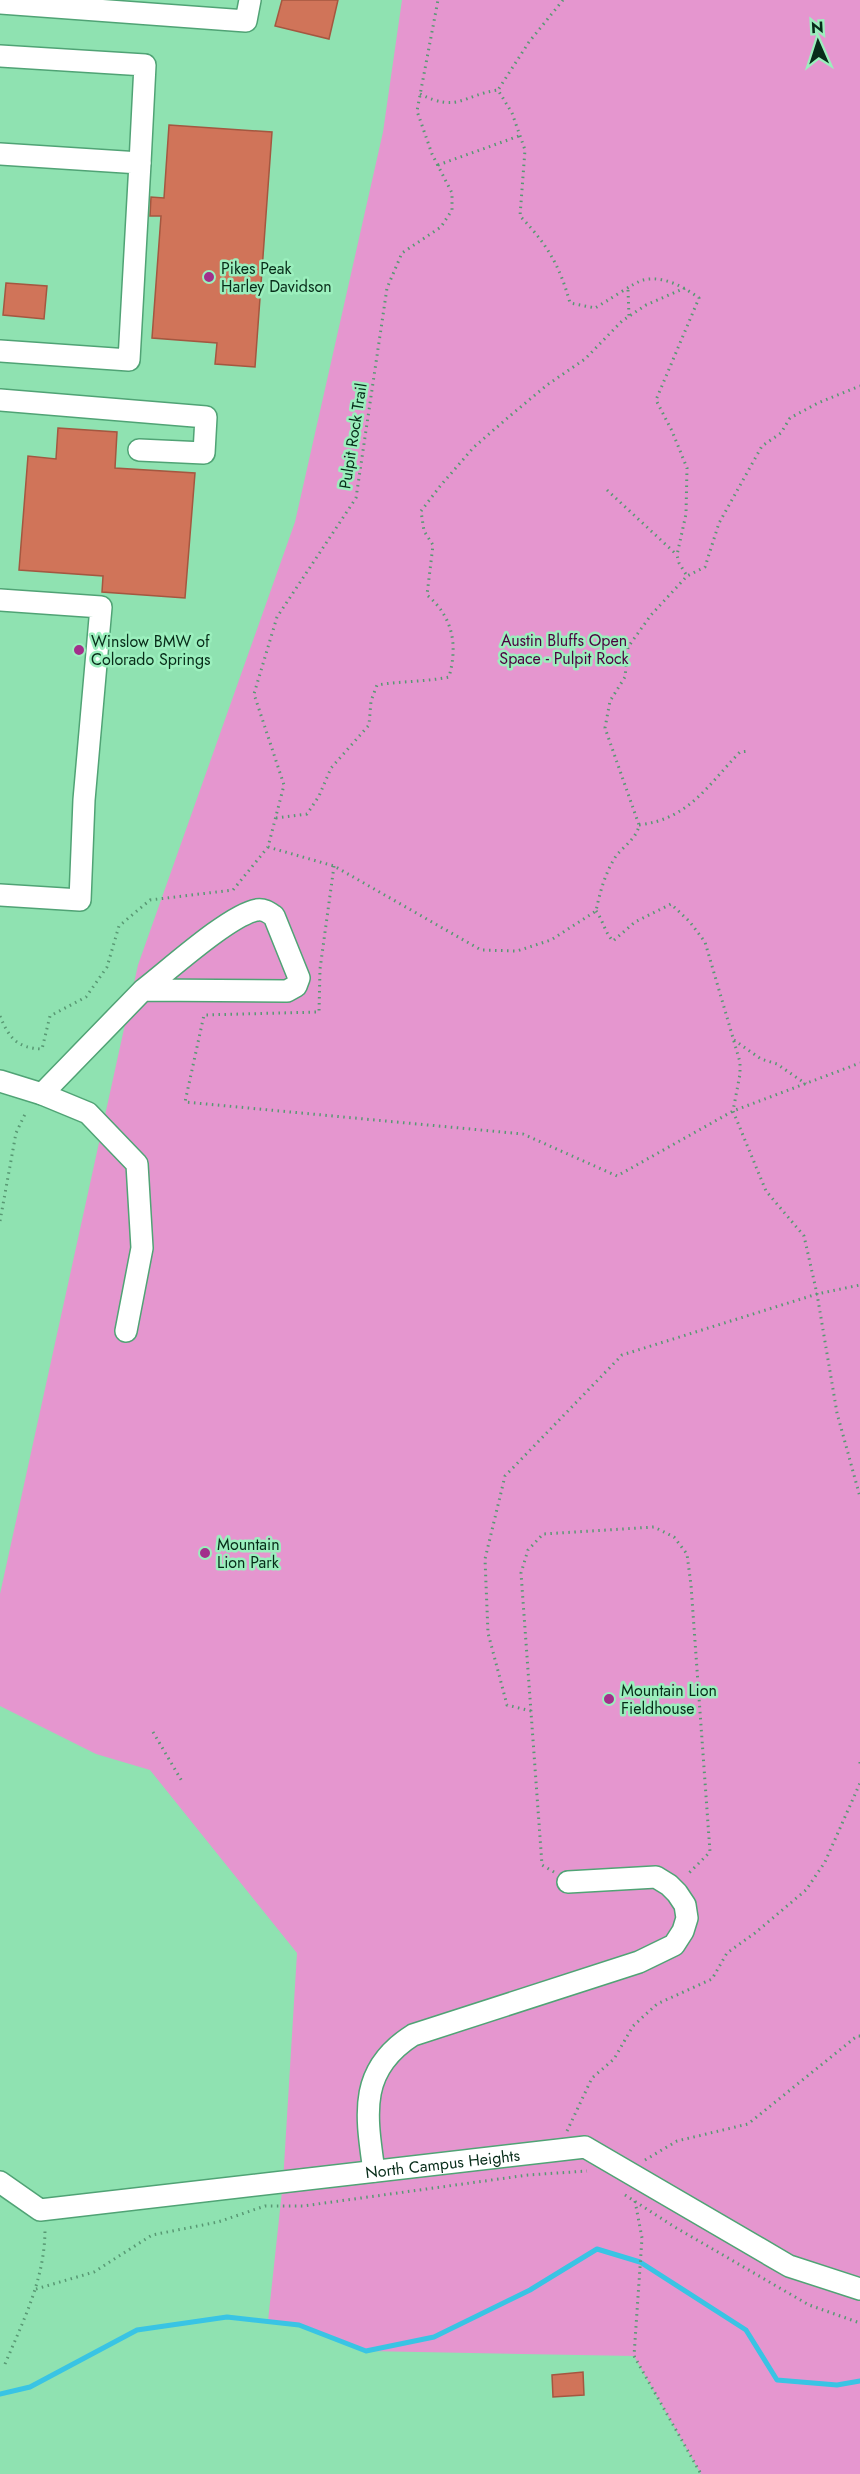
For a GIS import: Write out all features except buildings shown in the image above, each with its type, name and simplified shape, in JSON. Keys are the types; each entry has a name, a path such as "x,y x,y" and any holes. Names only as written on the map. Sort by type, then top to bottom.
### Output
{"street":[{"path":"0,3 246,21 250,0"},
{"path":"0,56 145,65 129,360 0,351"},
{"path":"0,154 140,163"},
{"path":"0,400 206,417 204,453 139,450"},
{"path":"0,600 101,607 84,800 80,900 0,895"},
{"path":"42,1094 143,990 225,926 255,910 265,909 274,916 299,978 296,986 287,991 143,990"},
{"path":"0,1081 42,1094 88,1113 137,1164 142,1248 126,1331"},
{"path":"374,2171 368,2111 373,2080 386,2056 413,2035 639,1962 674,1945 683,1931 687,1918 685,1905 669,1884 656,1877 568,1881"},
{"name":"North Campus Heights","path":"0,2182 40,2210 585,2147 623,2181 789,2266 860,2289"}],"path":[{"name":"Pulpit Rock Trail","path":"0,1016 7,1034 25,1048 42,1049 50,1016 86,997 107,967 119,926 150,900 233,890 268,847 284,785 254,694 277,616 356,498 387,288 402,253 441,227 452,210 452,193 438,165 417,111 438,0"},
{"path":"498,90 529,42 563,0"},
{"path":"420,94 450,104 466,101 482,92 498,90"},
{"path":"498,90 512,113 525,150 520,216 545,243 563,277 570,303 595,308 643,280 666,280 685,288 699,298 656,400 687,468 687,514 677,555 687,576"},
{"path":"438,165 519,136"},
{"path":"276,818 307,814 319,796 331,768 369,725 371,701 377,685 399,681 428,682 449,677 455,656 453,636 441,606 428,595 433,545 424,531 421,512 441,485 474,447 546,386 585,359 629,316 646,305 685,288"},
{"path":"628,290 629,316"},
{"path":"860,386 818,403 790,418 781,433 762,446 719,523 705,567 687,576 651,615 628,647 625,677 610,701 605,728 639,825 638,831 616,857 602,884 596,911 608,937 613,941 635,922 671,904 690,922 705,942 740,1062 733,1111 766,1191 804,1236 817,1294 837,1413 860,1497"},
{"path":"607,490 677,555"},
{"path":"639,825 658,823 687,809 740,752 749,751"},
{"path":"268,847 334,866 481,950 517,951 551,940 596,911"},
{"path":"733,1039 761,1059 777,1064 806,1084"},
{"path":"184,1102 523,1134 617,1176 733,1111 860,1063"},
{"path":"0,1221 16,1134 26,1112"},
{"path":"531,1711 507,1705 488,1633 485,1559 505,1476 622,1355 817,1294 860,1285"},
{"path":"568,1881 542,1865 520,1573 528,1550 543,1534 654,1527 674,1537 687,1554 710,1852 687,1876 669,1884"},
{"path":"153,1732 183,1783"},
{"path":"564,2138 592,2078 614,2059 633,2026 657,2004 712,1979 727,1953 755,1934 806,1890 825,1862 860,1783"},
{"path":"623,2181 645,2160 677,2141 748,2124 857,2036 860,2036"},
{"path":"36,2289 94,2272 152,2235 218,2222 265,2206 303,2206 528,2175 589,2171"},
{"path":"623,2181 635,2202 642,2238 634,2356 701,2474"},
{"path":"623,2181 635,2202 673,2226 809,2305 860,2323"},
{"path":"5,2364 36,2289 45,2252 45,2220"}],"green space":[{"name":"Austin Bluffs Open Space - Pulpit Rock","path":"402,0 860,0 860,2474 701,2474 634,2356 366,2351 300,2325 268,2321 283,2182 297,1953 150,1770 96,1754 0,1706 0,1594 138,965 295,522 383,132"}],"waterway":[{"path":"0,2394 30,2387 137,2330 227,2317 299,2325 366,2351 434,2337 530,2290 597,2249 640,2262 746,2330 777,2380 837,2385 860,2381"}],"place":[{"name":"Pikes Peak Harley Davidson","path":"209,277"},
{"name":"Winslow BMW of Colorado Springs","path":"79,650"},
{"name":"Mountain Lion Park","path":"205,1553"},
{"name":"Mountain Lion Fieldhouse","path":"609,1699"}]}
